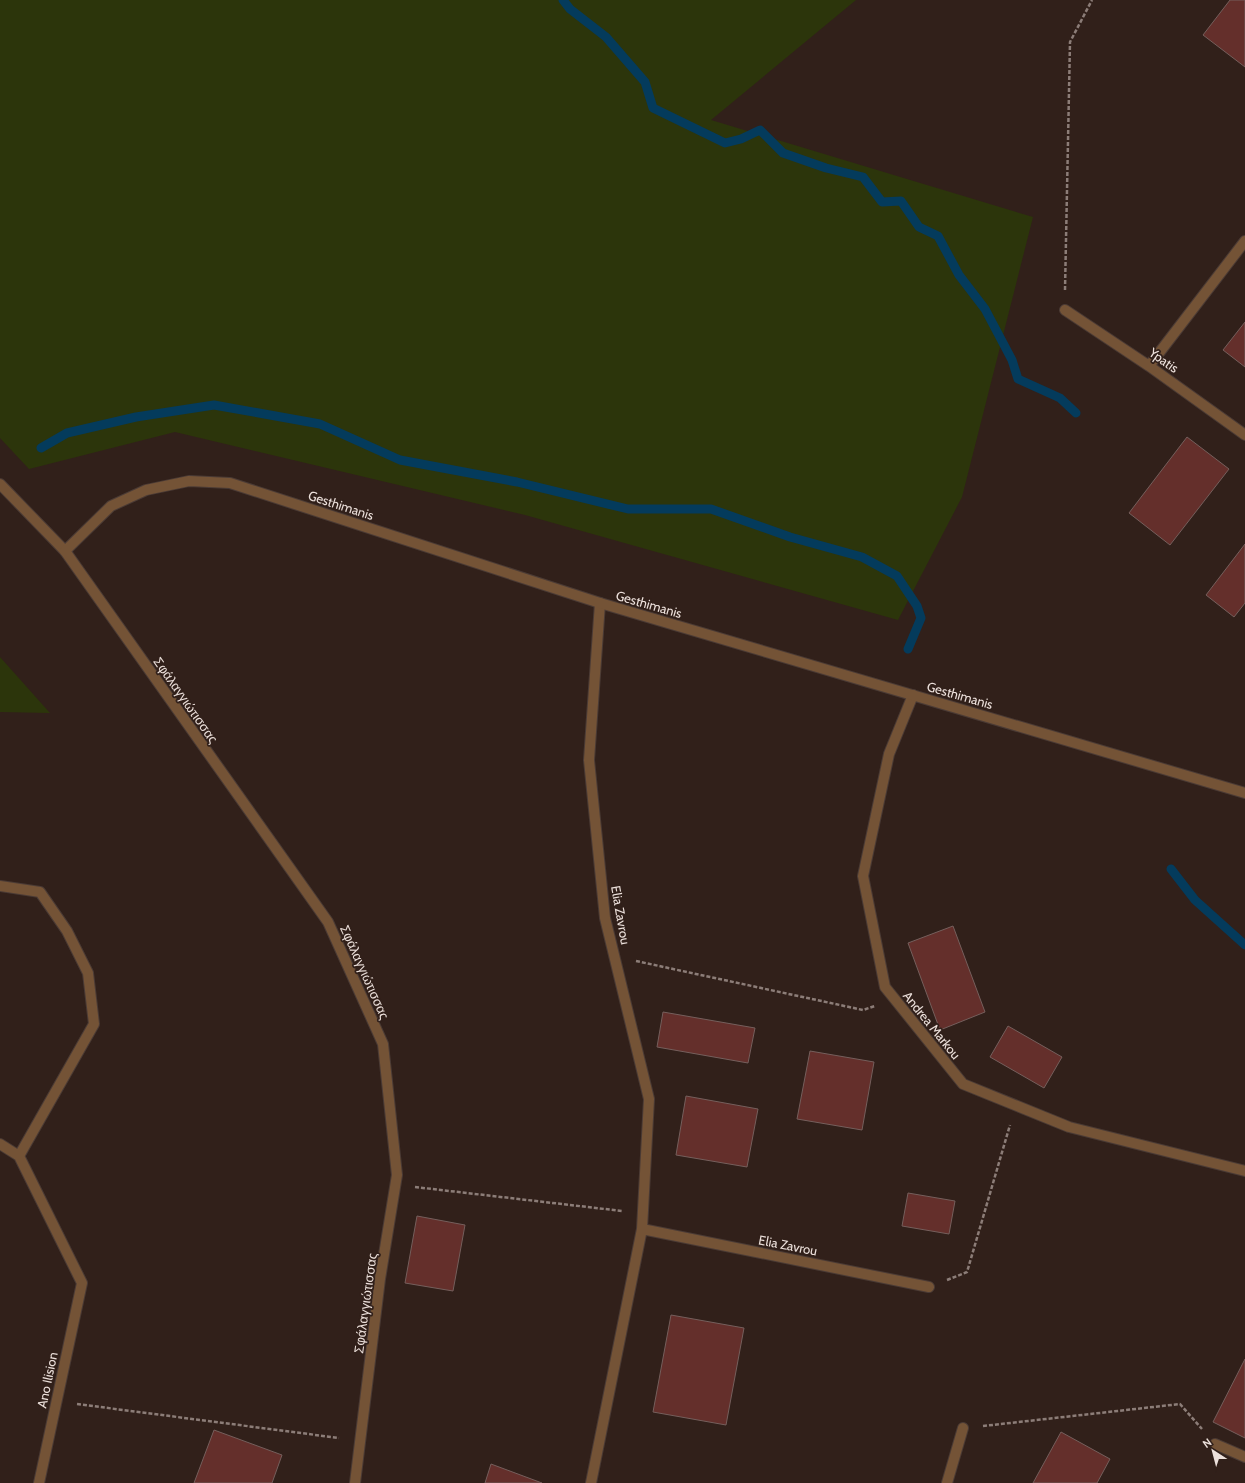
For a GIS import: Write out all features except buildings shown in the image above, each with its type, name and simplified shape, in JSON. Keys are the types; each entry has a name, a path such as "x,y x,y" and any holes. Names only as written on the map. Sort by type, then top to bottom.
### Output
{"street":[{"path":"1149,366 1245,241"},
{"name":"Ypatis","path":"1065,310 1149,366 1245,435"},
{"name":"Gesthimanis","path":"65,551 111,506 146,490 189,481 230,483 600,603 1245,792"},
{"name":"Σφάλαγγιώτισσας","path":"0,484 65,551 328,922 383,1044 397,1175 380,1279 355,1483"},
{"name":"Elia Zavrou","path":"590,1483 642,1229 649,1099 605,918 589,760 600,603"},
{"name":"Andrea Markou","path":"913,695 889,754 863,876 885,987 963,1084 1069,1127 1245,1171"},
{"path":"0,886 40,892 67,931 88,973 94,1024 19,1156 0,1144"},
{"name":"Ano Ilision","path":"19,1156 82,1283 39,1483"},
{"name":"Elia Zavrou","path":"642,1229 930,1287"},
{"path":"948,1483 963,1428"},
{"path":"1215,1444 1245,1457"}],"path":[{"path":"1065,310 1070,42 1092,0"},
{"path":"615,957 863,1010 895,999"},
{"path":"930,1287 967,1272 1016,1105"},
{"path":"395,1185 643,1214"},
{"path":"56,1401 360,1441"},
{"path":"963,1428 1180,1404 1215,1444"}],"green space":[{"path":"0,0 856,0 711,120 1033,217 962,497 898,620 525,515 175,432 29,469 0,438"},
{"path":"0,657 50,713 0,712"}],"waterway":[{"path":"563,0 570,9 606,37 645,82 653,108 725,143 741,139 760,130 783,153 826,168 863,177 882,202 901,201 919,227 938,236 959,275 985,309 1012,360 1018,379 1060,398 1076,413"},
{"path":"41,448 67,433 136,417 214,405 320,424 400,460 517,482 628,509 711,509 790,537 862,557 897,576 917,606 921,618 908,649"},
{"path":"1171,869 1195,900 1245,945"}]}
